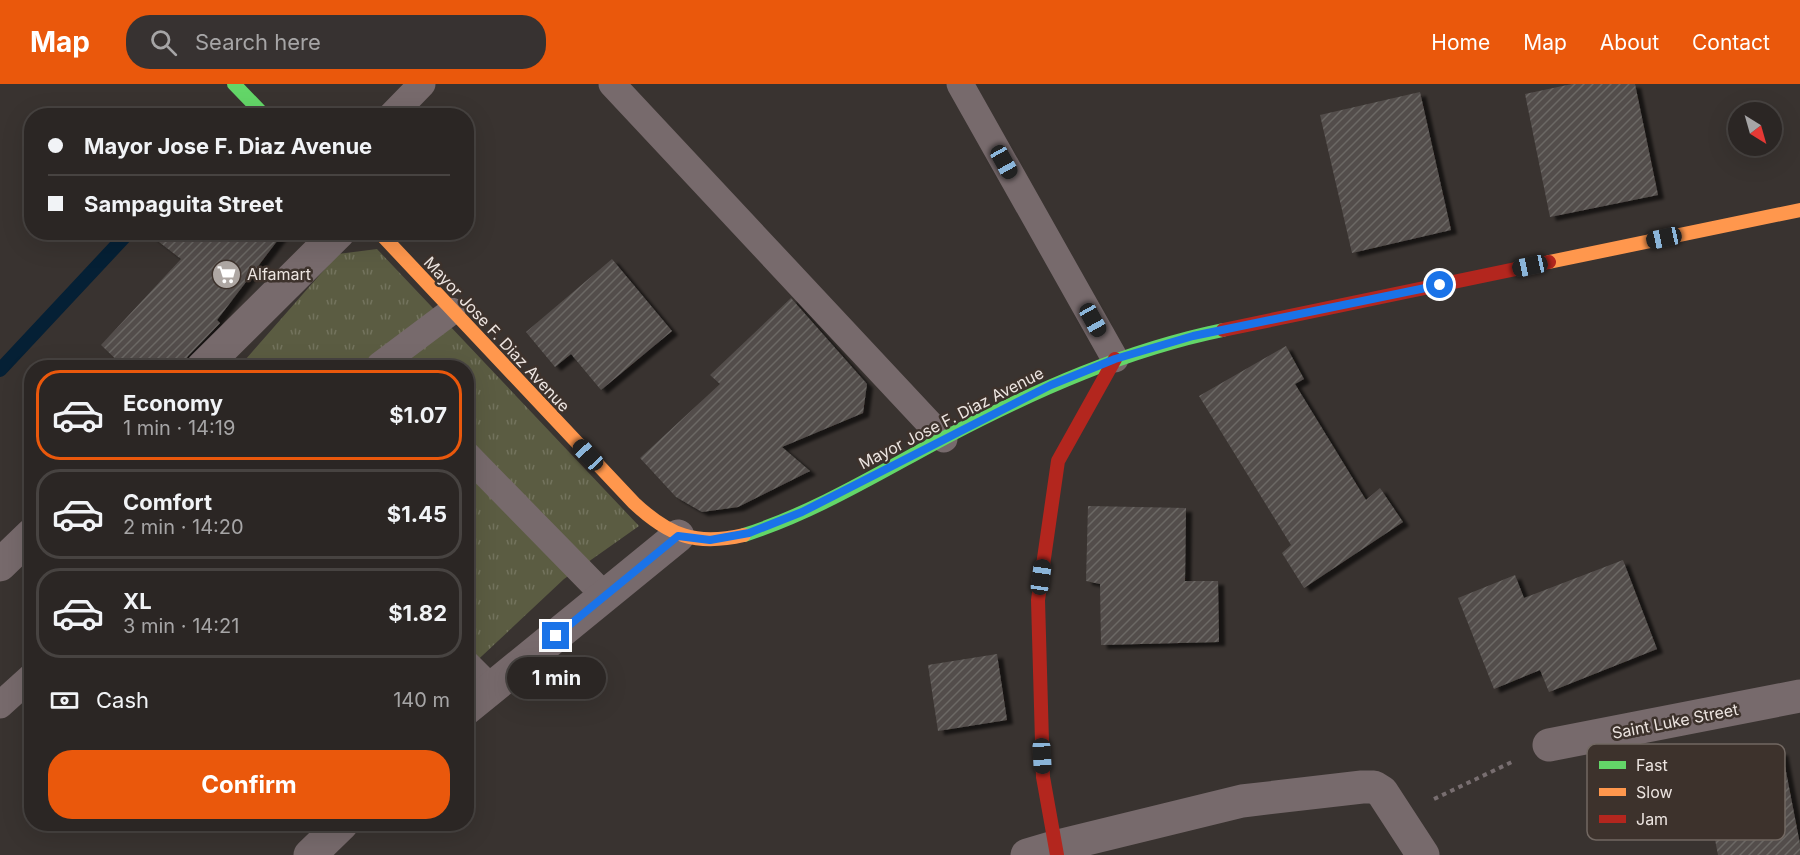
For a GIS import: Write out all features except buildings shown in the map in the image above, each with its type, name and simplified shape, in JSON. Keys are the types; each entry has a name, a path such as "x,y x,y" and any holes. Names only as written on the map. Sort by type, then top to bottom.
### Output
{"main road":[{"path":"234,84 257,108"},
{"name":"Mayor Jose F. Diaz Avenue","path":"386,240 656,524 678,536 710,540 749,533 802,512 1051,385 1115,359 1193,336 1800,210"},
{"path":"1046,852 1038,600 1058,461 1115,359"}],"street":[{"path":"210,360 331,240"},
{"path":"474,702 678,536"},
{"path":"0,565 24,542"},
{"name":"Saint Luke Street","path":"1550,745 1800,696"},
{"path":"1046,852 1242,801 1374,787 1382,792 1424,855"},
{"path":"310,855 335,831"}],"lane":[{"path":"400,108 422,84"},
{"path":"612,84 944,439"},
{"path":"960,84 1115,359"},
{"path":"388,360 452,310"},
{"path":"474,462 605,596"},
{"path":"474,671 491,688"},
{"path":"0,705 24,683"}],"path":[{"path":"1398,816 1550,745"}],"green space":[{"path":"377,249 639,526 564,579 474,663 474,360 245,360 338,254"}],"waterway":[{"path":"0,370 122,240"}],"traffic: fast":[{"path":"234,84 257,108"},
{"path":"744,535 823,503 981,419 1082,373 1187,338 1223,330"}],"traffic: slow":[{"path":"1549,262 1800,210"},
{"path":"387,240 634,503 647,514 672,531 697,538 727,538 744,535"}],"traffic: jam":[{"path":"1223,330 1549,262"},
{"path":"1057,855 1043,777 1038,600 1058,461 1115,359"}],"place":[{"name":"Alfamart","path":"226,274"}],"route":[{"path":"556,636 678,536 710,540 749,533 802,512 1051,385 1115,359 1193,336 1440,285"}]}
